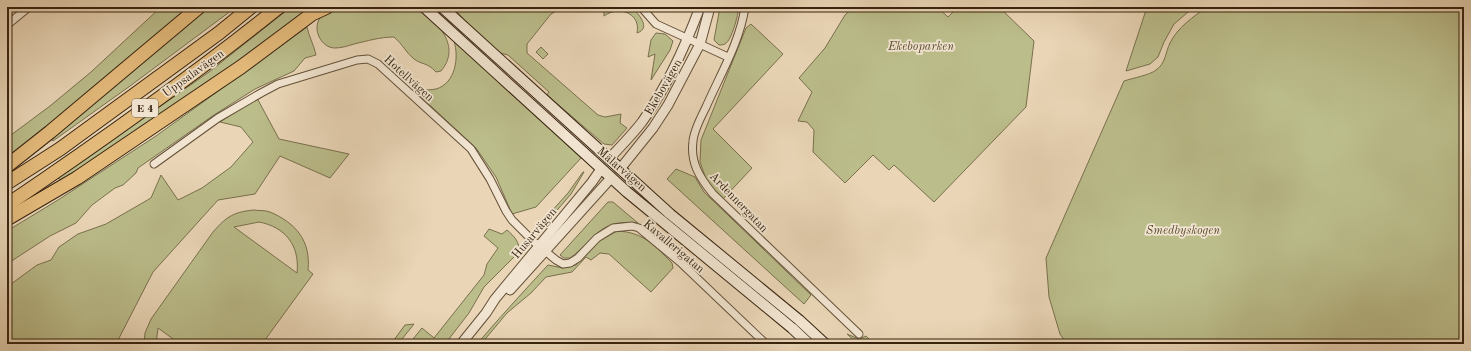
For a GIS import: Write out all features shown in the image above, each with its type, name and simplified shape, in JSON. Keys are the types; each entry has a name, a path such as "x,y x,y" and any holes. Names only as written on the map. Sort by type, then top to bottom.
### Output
{"highway":[{"path":"7,166 50,132 199,7"},
{"name":"Uppsalavägen","path":"7,183 60,149 219,33 251,7"},
{"name":"Uppsalavägen","path":"7,205 69,163 228,48 279,7"},
{"path":"7,219 77,178 241,67 312,14 327,7"}],"main road":[{"name":"Mälarvägen","path":"424,7 611,178 792,328 809,344"},
{"name":"Mälarvägen","path":"442,7 670,214 799,320 825,344"},
{"path":"601,169 609,159"},
{"path":"611,178 620,168"}],"street":[{"path":"7,25 29,7"},
{"path":"641,7 656,24 728,57"},
{"name":"Ekebovägen","path":"609,159 642,123 656,100 680,56 700,7"},
{"name":"Ekebovägen","path":"620,168 653,128 668,105 700,44 710,7"},
{"name":"Ardennergatan","path":"745,7 741,27 699,123 693,141 694,162 700,178 723,204 859,334"},
{"name":"Hotellvägen","path":"154,164 218,118 261,92 278,84 320,71 357,60 368,59 378,64 471,150 490,178 512,220 542,248"},
{"name":"Husarvägen","path":"542,248 601,169"},
{"name":"Husarvägen","path":"461,344 486,313 495,298 611,178"},
{"name":"Kavallerigatan","path":"542,248 563,264 570,263 578,258 596,238 613,228 632,226 639,228 680,262 766,344"}],"green space":[{"path":"161,7 189,7 78,102 7,158 7,138 50,106 91,72"},
{"path":"208,7 236,7 53,141 51,139"},
{"path":"291,7 315,7 236,65 62,181 58,178 209,72"},
{"path":"339,7 411,7 429,18 443,33 448,42 449,51 447,61 441,71 436,72 427,65 414,59 394,37 374,39 340,48 326,45 319,37 317,27 318,22 324,14"},
{"path":"453,7 581,7 580,11 560,9 551,14 527,44 527,53 598,115 605,117 621,114 620,123 627,128 612,145 604,144 547,95 549,92 508,55 500,53 466,22"},
{"path":"610,7 632,7 644,24 641,31 637,33 636,20 628,13 616,11 604,16 604,12"},
{"path":"720,7 739,7 730,38 728,42 723,45 719,45 714,40"},
{"name":"Ekeboparken","path":"854,7 937,7 948,17 958,7 999,7 1034,41 1026,107 934,202 894,165 889,170 873,155 845,183 813,152 814,130 807,122 798,121 812,92 799,78 825,48 845,15"},
{"path":"1147,7 1194,7 1174,24 1158,57 1150,64 1126,71"},
{"name":"Smedbyskogen","path":"1207,7 1464,7 1464,344 1067,344 1060,334 1049,297 1046,258 1124,81 1153,72 1159,67 1164,61 1170,43 1177,32"},
{"path":"751,24 783,54 713,129 752,168 722,200 707,182 700,162 701,140 746,28"},
{"path":"307,27 316,55 305,58 294,71 255,89 214,115 138,168 136,173 123,185 115,188 92,205 76,223 50,236 7,264 7,231 58,200 156,136"},
{"path":"656,33 665,34 673,41 670,50 651,80 655,54 648,57 651,40"},
{"path":"454,41 458,41 502,86 545,123 581,158 536,207 512,214 496,177 476,148 419,95 420,90 436,89 443,86 452,75 456,62"},
{"path":"541,47 548,54 543,59 536,52"},
{"path":"257,98 279,139 349,154 330,178 280,156 255,194 218,200 153,272 116,344 8,344 7,287 37,265 51,260 59,247 78,234 106,224 151,198 161,175 178,200 202,188 231,167 253,142 241,127 220,122"},
{"path":"676,169 695,177 704,192 811,295 804,304 667,179"},
{"path":"583,172 571,194 546,223 541,223 568,193"},
{"path":"608,202 613,202 638,223 614,224 606,227 570,258 564,258 560,255"},
{"path":"254,210 270,212 279,216 294,228 300,234 304,242 307,250 308,270 313,274 262,344 180,344 158,328 156,344 144,344 145,333 151,319 213,232 222,222 231,216","holes":["259,222 276,228 289,239 296,254 297,273 234,227"]},
{"path":"489,229 502,234 507,230 517,242 519,252 484,287 469,313 445,344 409,344 422,328 434,338 484,275 487,264 498,248 484,236"},
{"path":"617,231 635,234 642,237 672,263 673,268 651,292 609,254 600,253 591,260 586,257 572,272 546,277 531,293 507,313 481,344 477,344 548,265 563,268 576,265 598,242"},
{"path":"414,324 398,344 391,344 405,325"},
{"path":"847,334 859,339 866,336 874,344 858,344"}]}
